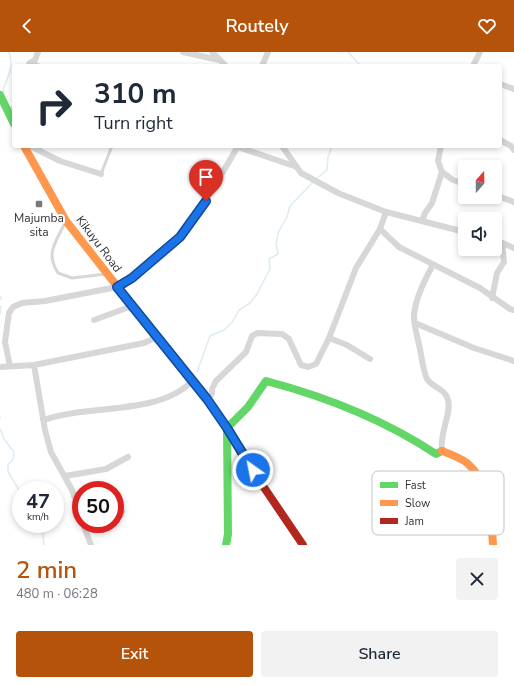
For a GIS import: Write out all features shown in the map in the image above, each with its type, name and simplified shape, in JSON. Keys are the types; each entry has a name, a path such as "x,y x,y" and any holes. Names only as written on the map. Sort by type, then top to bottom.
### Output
{"main road":[{"path":"0,95 12,114"},
{"name":"Kikuyu Road","path":"25,148 66,221 106,274 207,399 227,428 244,458 303,545"},
{"path":"226,545 228,534 227,428 244,412 266,381 302,390 348,407 412,438 436,454 442,450 467,463 474,471"},
{"path":"492,535 493,545"}],"street":[{"path":"30,64 35,60 38,52"},
{"path":"183,52 219,60"},
{"path":"212,52 224,64"},
{"path":"263,64 268,52"},
{"path":"474,64 480,52"},
{"path":"502,85 514,89"},
{"path":"502,141 511,146 514,150"},
{"path":"34,148 60,161 101,174"},
{"path":"10,366 5,342 9,312 13,307 22,303 45,302 117,287 132,278 180,237 213,189 237,148"},
{"path":"241,148 297,167"},
{"path":"283,148 301,173 338,193 386,212 458,230"},
{"path":"441,148 438,161 442,172 452,180 458,182"},
{"path":"422,221 425,213 432,203 442,172"},
{"path":"502,198 514,202"},
{"path":"207,399 212,394 212,390 216,382 246,352 252,336 257,333 274,333 285,336 293,344 301,365 308,367 316,364 351,279 361,258 380,229 386,212"},
{"path":"380,229 399,247 480,288 492,298 513,311"},
{"path":"492,298 497,273 504,262 502,243 514,248"},
{"path":"433,265 418,297 415,310 415,322 427,378 431,384 447,395 449,402 441,443 442,450"},
{"path":"94,320 132,306"},
{"path":"415,322 474,348 514,361"},
{"path":"0,367 34,365 144,343 157,337"},
{"path":"328,338 347,345 370,358"},
{"path":"34,365 51,452 72,489"},
{"path":"44,420 163,399 182,391 192,381"},
{"path":"65,476 106,469 128,457"},
{"path":"86,533 91,545"}],"lane":[{"path":"101,174 111,148"},
{"path":"66,221 51,250 51,258 58,273 72,278 106,274"}],"waterway":[{"path":"3,92 11,69 9,52"},
{"path":"348,52 359,64"},
{"path":"317,178 327,170 328,157 331,148"},
{"path":"197,372 210,336 224,330 233,321 239,310 250,303 257,294 270,269 269,259 278,254 276,243 279,231 287,217 290,206 314,181"},
{"path":"0,314 1,306"},
{"path":"0,429 4,439 14,452 13,459 8,465 8,472 14,481"},
{"path":"42,533 44,545"}],"traffic: fast":[{"path":"0,95 12,120"},
{"path":"226,545 228,534 227,428 248,407 266,381 311,394 354,410 396,430 436,454 442,451"}],"traffic: slow":[{"path":"25,148 66,221 167,350"},
{"path":"442,451 459,458 475,471"},
{"path":"492,535 493,545"}],"traffic: jam":[{"path":"167,350 207,399 227,428 244,458 303,545"}],"place":[{"name":"Majumba sita","path":"39,204"}],"route":[{"path":"206,201 180,237 132,278 117,287 207,399 253,470"}]}
